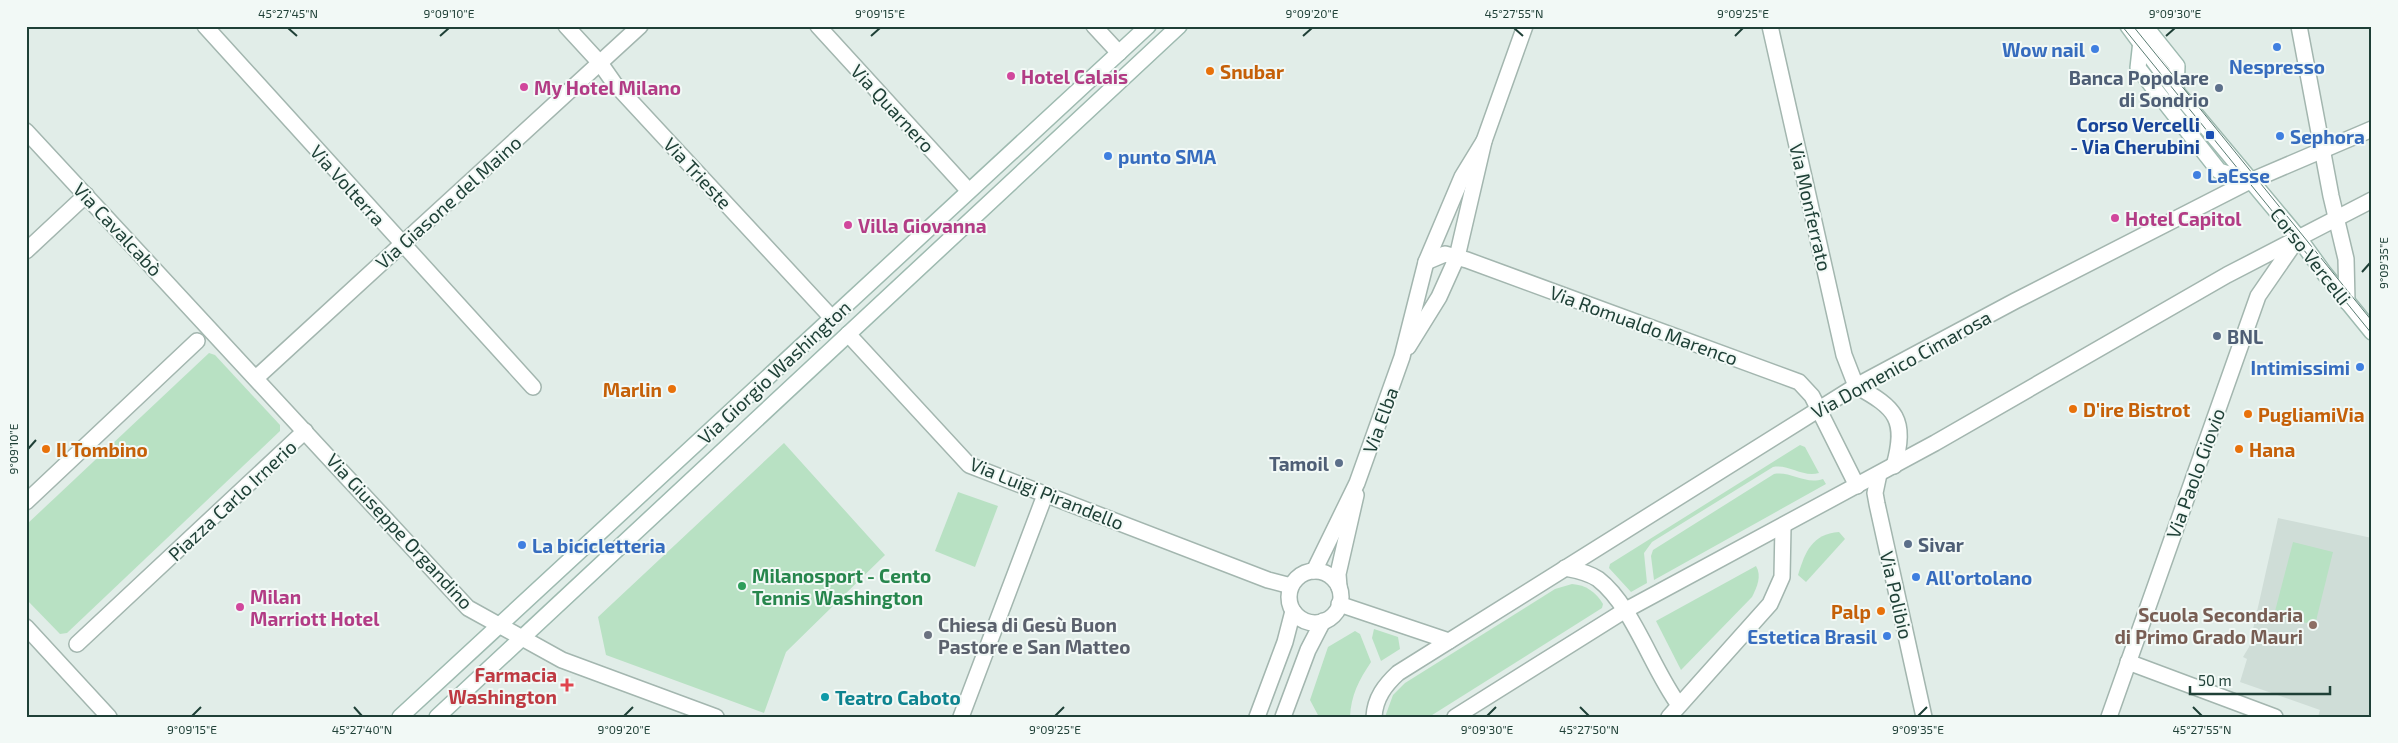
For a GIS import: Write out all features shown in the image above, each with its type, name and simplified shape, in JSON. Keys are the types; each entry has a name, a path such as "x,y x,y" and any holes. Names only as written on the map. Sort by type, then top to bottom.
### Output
{"street":[{"name":"Via Volterra","path":"205,26 533,387"},
{"name":"Via Trieste","path":"566,26 600,63 614,83 848,334"},
{"name":"Via Giasone del Maino","path":"256,378 640,26"},
{"name":"Via Quarnero","path":"818,26 985,207"},
{"path":"1094,26 1134,69"},
{"name":"Via Giorgio Washington","path":"400,717 968,190 1148,26"},
{"name":"Via Giorgio Washington","path":"437,717 1179,26"},
{"name":"Via Elba","path":"1402,357 1439,297 1458,257 1484,141 1525,26"},
{"name":"Via Monferrato","path":"1770,26 1847,367 1856,386"},
{"name":"Corso Vercelli","path":"2128,26 2141,41 2176,91 2298,237 2372,332"},
{"path":"2145,26 2177,66 2176,91"},
{"path":"2300,26 2335,218 2346,259 2347,302"},
{"path":"2141,41 2138,68 2219,171 2250,181"},
{"name":"Via Domenico Cimarosa","path":"1374,717 1377,700 1398,673 1818,408 2015,301 2250,181 2372,129"},
{"name":"Via Cavalcabò","path":"26,131 209,328"},
{"name":"Via Elba","path":"1314,571 1358,484 1402,357 1426,262 1462,176 1484,141"},
{"path":"26,251 86,195"},
{"path":"1455,717 1624,611 1880,474 2187,297 2298,237 2372,200"},
{"name":"Via Paolo Giovio","path":"2109,717 2258,296 2298,237"},
{"path":"1426,262 1439,255 1458,257"},
{"name":"Via Romualdo Marenco","path":"1458,257 1799,382 1812,396 1857,486"},
{"name":"Piazza Carlo Irnerio","path":"78,644 305,431 209,328"},
{"name":"Via Luigi Pirandello","path":"848,334 970,465 1268,580 1291,586"},
{"path":"26,502 197,340"},
{"path":"1856,386 1882,400 1894,415 1899,428 1899,446 1894,466"},
{"name":"Via Giuseppe Organdino","path":"305,431 468,608 562,660 691,712 716,717"},
{"name":"Via Polibio","path":"1880,474 1875,494 1924,717"},
{"name":"Via Elba","path":"1339,587 1338,574 1352,520 1358,484"},
{"path":"962,717 1045,495"},
{"path":"1669,717 1770,604 1782,577 1783,526"},
{"path":"1566,568 1598,579 1624,611 1679,705"},
{"path":"1314,571 1332,577 1339,587 1339,604 1333,615 1323,621 1314,622 1304,620 1294,611 1289,602 1291,586 1298,577 1314,571"},
{"path":"1339,604 1449,641"},
{"path":"1258,717 1294,611"},
{"path":"1283,717 1308,650 1323,621"},
{"path":"26,627 109,717"},
{"path":"2128,662 2275,717"}],"shaded area":[{"name":"Scuola Secondaria di Primo Grado Mauri","path":"2278,518 2372,538 2372,717 2318,717 2320,710 2240,682 2247,659 2243,657 2249,647"}],"green space":[{"path":"209,353 215,355 280,425 280,431 67,633 60,634 26,599 26,525"},
{"name":"Milanosport - Cento Tennis Washington","path":"784,443 885,555 786,652 764,713 606,655 598,617"},
{"path":"1800,445 1805,447 1819,473 1807,474 1785,467 1773,467 1652,542 1644,553 1647,583 1631,592 1609,568 1610,564"},
{"path":"1774,474 1786,474 1810,480 1823,479 1826,484 1654,580 1651,556 1653,550"},
{"path":"958,492 998,506 975,567 935,551"},
{"path":"1839,532 1845,539 1806,582 1798,575 1807,552 1816,540 1822,536"},
{"path":"2293,542 2333,552 2315,625 2274,615"},
{"path":"1756,566 1759,578 1752,597 1681,670 1656,621"},
{"path":"1572,584 1582,586 1594,593 1603,604 1602,608 1429,717 1385,717 1393,695 1405,683 1555,589"},
{"path":"1374,629 1398,637 1400,649 1381,661 1372,638"},
{"path":"1355,631 1360,634 1371,662 1356,688 1350,717 1319,717 1310,700 1328,647"}],"tram line":[{"path":"2122,26 2372,334"},
{"path":"2133,26 2372,321"}],"place":[{"name":"Nespresso","path":"2277,47"},
{"name":"Wow nail","path":"2095,49"},
{"name":"Snubar","path":"1210,71"},
{"name":"Hotel Calais","path":"1011,76"},
{"name":"My Hotel Milano","path":"524,87"},
{"name":"Banca Popolare di Sondrio","path":"2219,88"},
{"name":"Corso Vercelli - Via Cherubini","path":"2210,135"},
{"name":"Sephora","path":"2280,136"},
{"name":"punto SMA","path":"1108,156"},
{"name":"LaEsse","path":"2197,175"},
{"name":"Hotel Capitol","path":"2115,218"},
{"name":"Villa Giovanna","path":"848,225"},
{"name":"BNL","path":"2217,336"},
{"name":"Intimissimi","path":"2360,367"},
{"name":"Marlin","path":"672,389"},
{"name":"D'ire Bistrot","path":"2073,409"},
{"name":"PugliamiVia","path":"2248,414"},
{"name":"Il Tombino","path":"46,449"},
{"name":"Hana","path":"2239,449"},
{"name":"Tamoil","path":"1339,463"},
{"name":"Sivar","path":"1908,544"},
{"name":"La bicicletteria","path":"522,545"},
{"name":"All'ortolano","path":"1916,577"},
{"name":"Milanosport - Cento Tennis Washington","path":"742,586"},
{"name":"Milan Marriott Hotel","path":"240,607"},
{"name":"Palp","path":"1881,611"},
{"name":"Scuola Secondaria di Primo Grado Mauri","path":"2313,625"},
{"name":"Chiesa di Gesù Buon Pastore e San Matteo","path":"928,635"},
{"name":"Estetica Brasil","path":"1887,636"},
{"name":"Farmacia Washington","path":"567,685"},
{"name":"Teatro Caboto","path":"825,697"}]}
